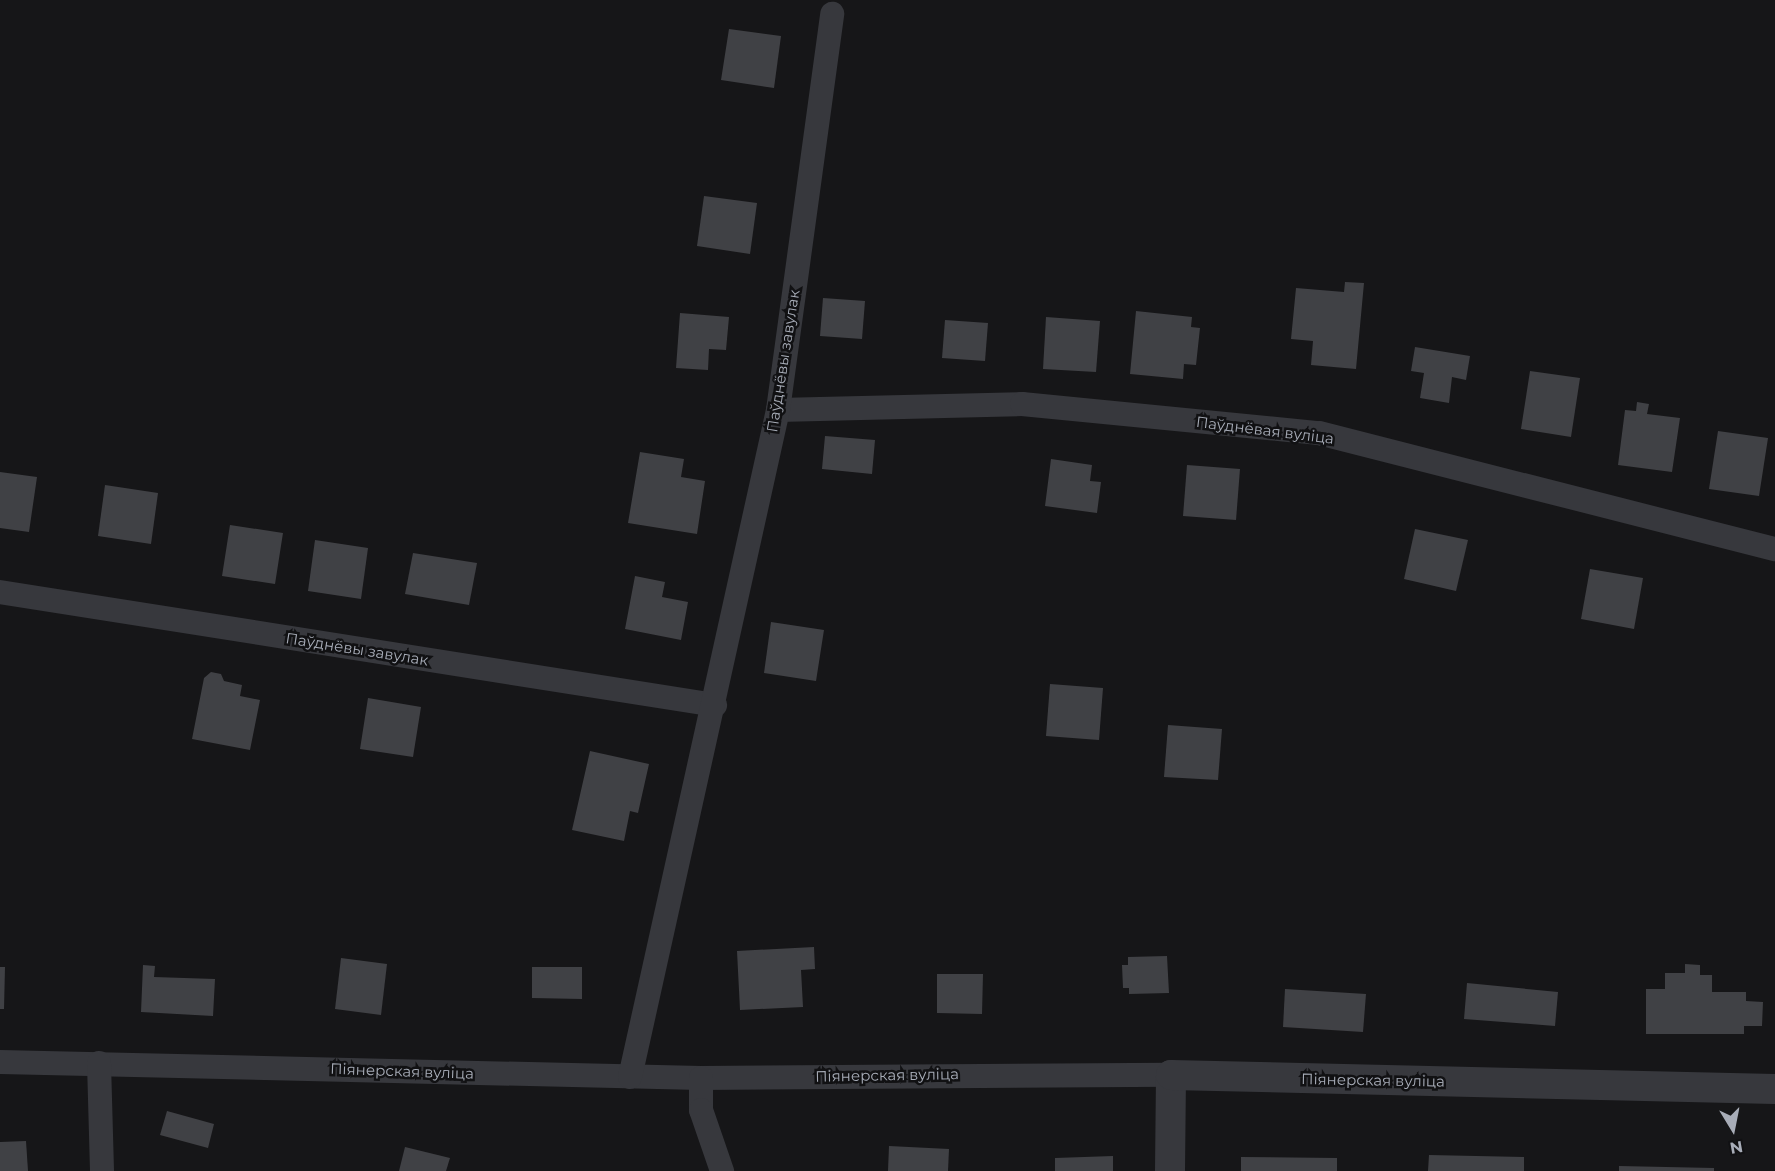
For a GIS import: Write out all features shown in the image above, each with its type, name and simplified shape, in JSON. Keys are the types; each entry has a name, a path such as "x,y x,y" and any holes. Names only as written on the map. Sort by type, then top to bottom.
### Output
{"street":[{"name":"Паўднёвы завулак","path":"630,1077 715,705 778,410 832,14"},
{"name":"Паўднёвая вуліца","path":"778,410 1022,404 1319,433 1775,549"},
{"name":"Паўднёвы завулак","path":"0,592 715,705"},
{"name":"Піянерская вуліца","path":"0,1062 630,1077 1171,1075 1775,1089"},
{"path":"99,1063 102,1171"},
{"path":"1170,1171 1171,1075"},
{"path":"701,1078 701,1110 723,1171"}],"building":[{"path":"729,29 781,36 774,88 721,80"},
{"path":"704,196 757,203 750,254 697,246"},
{"path":"1345,282 1364,283 1356,369 1311,365 1313,341 1291,339 1296,288 1344,292"},
{"path":"823,298 865,301 862,339 820,336"},
{"path":"1136,311 1192,317 1191,327 1200,328 1196,365 1184,364 1183,379 1130,374"},
{"path":"680,313 729,317 726,350 709,349 708,370 676,368"},
{"path":"1046,317 1100,321 1096,372 1043,369"},
{"path":"945,320 988,323 985,361 942,358"},
{"path":"1415,347 1470,356 1466,380 1452,377 1449,403 1420,398 1424,373 1411,371"},
{"path":"1530,371 1580,378 1571,437 1521,429"},
{"path":"1637,402 1649,404 1647,414 1680,418 1672,472 1618,465 1625,410 1636,411"},
{"path":"1718,431 1768,438 1759,496 1709,489"},
{"path":"825,436 875,440 872,474 822,469"},
{"path":"640,452 684,459 681,477 705,481 697,534 628,523"},
{"path":"1051,459 1092,465 1090,481 1101,482 1097,513 1045,506"},
{"path":"1187,465 1240,469 1236,520 1183,516"},
{"path":"0,472 37,477 29,532 0,528"},
{"path":"105,485 158,493 151,544 98,536"},
{"path":"230,525 283,533 275,584 222,576"},
{"path":"1415,529 1468,540 1456,591 1404,579"},
{"path":"315,540 368,548 361,599 308,591"},
{"path":"413,553 477,563 469,605 405,594"},
{"path":"1590,569 1643,578 1634,629 1581,619"},
{"path":"635,576 665,582 662,597 688,602 681,640 625,629"},
{"path":"771,622 824,630 816,681 764,673"},
{"path":"211,672 221,674 224,681 242,685 240,696 260,700 250,750 192,739 204,678"},
{"path":"1050,684 1103,688 1099,740 1046,736"},
{"path":"368,698 421,707 413,757 360,749"},
{"path":"1168,725 1222,729 1218,780 1164,777"},
{"path":"590,751 649,764 638,813 630,811 624,841 572,830"},
{"path":"814,947 815,969 801,970 803,1007 740,1010 737,951"},
{"path":"1167,956 1169,993 1129,994 1129,988 1123,988 1122,965 1128,965 1128,957"},
{"path":"341,958 387,964 381,1015 335,1009"},
{"path":"1685,964 1700,965 1700,975 1712,975 1712,992 1746,992 1746,1001 1763,1002 1762,1026 1744,1026 1744,1034 1646,1034 1646,989 1665,989 1665,973 1685,973"},
{"path":"143,965 155,966 154,977 215,979 213,1016 141,1012"},
{"path":"0,967 5,967 4,1009 0,1009"},
{"path":"532,967 582,967 582,999 532,998"},
{"path":"937,974 983,974 982,1014 937,1013"},
{"path":"1467,983 1558,992 1555,1026 1464,1019"},
{"path":"1285,989 1366,994 1363,1032 1283,1027"},
{"path":"167,1111 214,1124 208,1148 160,1135"},
{"path":"26,1141 28,1171 0,1171 0,1142"},
{"path":"889,1146 949,1149 948,1171 888,1171"},
{"path":"405,1147 450,1158 446,1171 399,1171"},
{"path":"1429,1155 1524,1157 1524,1171 1428,1171"},
{"path":"1113,1156 1113,1171 1055,1171 1055,1158"},
{"path":"1241,1157 1337,1158 1337,1171 1241,1171"},
{"path":"1619,1166 1714,1168 1714,1171 1619,1171"}]}
